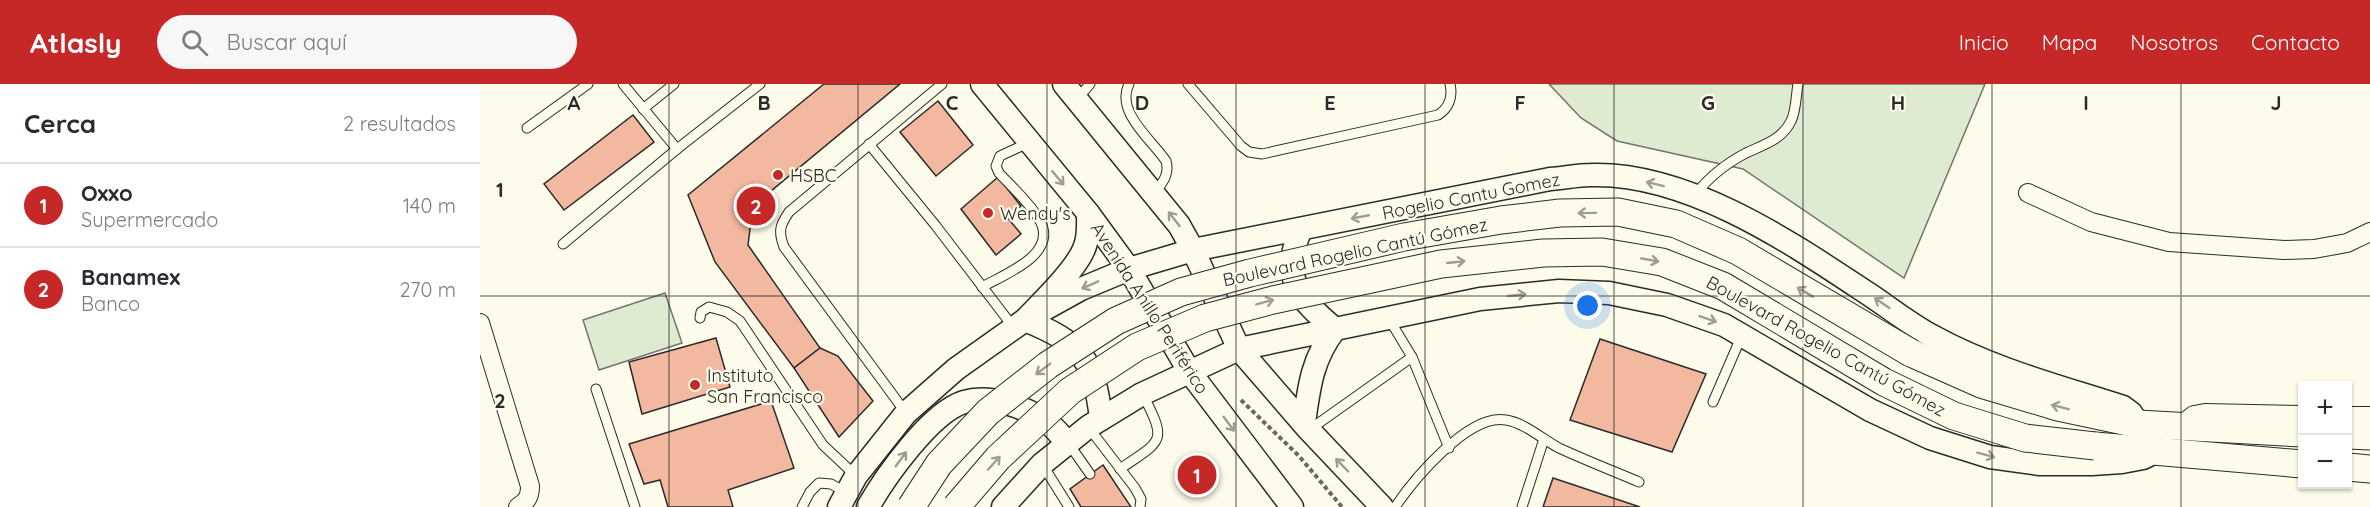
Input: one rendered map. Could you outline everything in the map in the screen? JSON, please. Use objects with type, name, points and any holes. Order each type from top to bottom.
[{"type":"main road","name":"Boulevard Rogelio Cantú Gómez","points":[[911,507],[939,464],[988,412],[1048,365],[1116,321],[1181,292],[1251,273],[1404,237],[1501,220],[1560,213],[1618,212],[1676,224],[1738,251],[1911,353],[1981,384],[2058,407],[2138,424],[2298,433]]},
{"type":"main road","name":"Boulevard Rogelio Cantú Gómez","points":[[956,507],[998,458],[1070,391],[1137,347],[1205,318],[1272,300],[1441,264],[1543,253],[1602,252],[1662,262],[1723,286],[1884,382],[1954,416],[2025,438],[2298,464]]},
{"type":"main road","points":[[2352,435],[2370,436]]},
{"type":"main road","points":[[2352,467],[2370,469]]},
{"type":"street","name":"Avenida Anillo Periférico","points":[[982,84],[1028,143],[1088,213],[1129,269],[1189,371],[1292,507]]},
{"type":"street","points":[[1077,89],[1179,225],[1239,349],[1306,426],[1382,507]]},
{"type":"street","name":"Rogelio Cantu Gomez","points":[[847,492],[906,413],[956,369],[1020,324],[1081,290],[1129,269],[1193,250],[1550,179],[1592,174],[1637,179],[1695,195],[1721,206],[1819,261],[1931,335],[1993,366],[2123,407],[2131,413],[2138,424]]},
{"type":"street","points":[[2028,193],[2091,222],[2169,242],[2284,250],[2314,249],[2347,243],[2370,232]]},
{"type":"street","points":[[1088,213],[1085,248],[1064,277],[1020,324],[1067,340],[1081,352],[1090,367],[1098,391],[1095,423]]},
{"type":"street","points":[[1301,229],[1292,248],[1291,271],[1298,293],[1311,309],[1335,329]]},
{"type":"street","points":[[1012,500],[1042,464],[1067,442],[1095,423],[1142,394],[1239,349],[1480,299],[1559,291],[1609,293],[1667,305],[1724,325],[1870,410],[1930,438],[1990,457],[2040,464],[2092,464],[2143,458],[2156,450]]},
{"type":"street","points":[[480,323],[530,486],[530,495],[522,505]]},
{"type":"street","points":[[1306,426],[1314,366],[1335,329]]},
{"type":"street","points":[[868,507],[908,450],[938,418],[964,402],[979,399],[993,400],[1020,409],[1048,423],[1067,442]]},
{"type":"street","points":[[2179,427],[2185,420],[2205,413],[2298,415]]},
{"type":"street","points":[[2352,416],[2370,416]]},
{"type":"lane","points":[[527,128],[588,84]]},
{"type":"lane","points":[[623,84],[677,149]]},
{"type":"lane","points":[[643,109],[674,84]]},
{"type":"lane","points":[[563,244],[677,149],[760,84]]},
{"type":"lane","points":[[906,413],[784,247],[779,234],[781,224],[789,212],[942,84]]},
{"type":"lane","points":[[1129,84],[1125,94],[1126,105],[1133,119],[1166,161],[1169,169],[1167,176],[1154,194]]},
{"type":"lane","points":[[1188,84],[1242,146],[1249,152],[1262,154],[1438,115],[1446,109],[1450,101],[1450,84]]},
{"type":"lane","points":[[1695,195],[1704,183],[1722,169],[1745,154],[1771,143],[1791,121],[1798,84]]},
{"type":"lane","points":[[982,287],[1027,261],[1041,248],[1045,238],[1039,219],[999,173],[996,166],[1000,156],[1028,143]]},
{"type":"lane","points":[[869,144],[982,287],[1020,324]]},
{"type":"lane","points":[[700,318],[701,312],[709,307],[727,312],[740,321],[823,445],[847,492]]},
{"type":"lane","points":[[1389,319],[1412,357],[1449,448]]},
{"type":"lane","points":[[1713,402],[1742,335]]},
{"type":"lane","points":[[1306,426],[1412,357]]},
{"type":"lane","points":[[596,389],[635,507]]},
{"type":"lane","points":[[1120,469],[1150,448],[1157,440],[1159,430],[1156,420],[1142,394]]},
{"type":"lane","points":[[1395,507],[1406,490],[1449,448],[1475,426],[1489,420],[1506,420],[1640,482]]},
{"type":"lane","points":[[1095,423],[1120,469],[1141,499],[1140,507]]},
{"type":"lane","points":[[1522,507],[1544,439]]},
{"type":"lane","points":[[1067,442],[1090,474]]},
{"type":"lane","points":[[1042,464],[1069,507]]},
{"type":"lane","points":[[802,507],[810,492],[819,483],[831,484],[847,492]]},
{"type":"path","points":[[1240,400],[1299,456],[1342,507]]},
{"type":"green space","points":[[1549,84],[1985,84],[1904,278],[1743,169],[1617,141],[1581,118]]},
{"type":"green space","points":[[665,293],[682,343],[599,370],[583,320]]},
{"type":"building","points":[[824,84],[900,84],[753,206],[748,245],[820,348],[794,368],[715,262],[688,195]]},
{"type":"building","points":[[938,101],[973,145],[936,176],[900,132]]},
{"type":"building","points":[[633,115],[654,142],[564,210],[544,184]]},
{"type":"building","name":"Wendy's","points":[[998,177],[1021,206],[1007,217],[1021,234],[996,255],[961,209]]},
{"type":"building","points":[[716,338],[730,387],[642,414],[629,362]]},
{"type":"building","points":[[1600,339],[1706,374],[1672,452],[1570,420]]},
{"type":"building","points":[[820,348],[838,356],[873,401],[839,437],[794,368]]},
{"type":"building","points":[[771,401],[794,468],[728,490],[733,507],[668,507],[660,480],[644,484],[629,444]]},
{"type":"building","points":[[1103,465],[1131,507],[1081,507],[1070,489]]},
{"type":"building","points":[[1553,478],[1640,507],[1543,507]]},
{"type":"place","name":"HSBC","points":[[778,175]]},
{"type":"place","name":"Banamex","points":[[756,206]]},
{"type":"place","name":"Wendy's","points":[[988,213]]},
{"type":"place","name":"Instituto San Francisco","points":[[695,385]]},
{"type":"place","name":"Oxxo","points":[[1197,475]]}]
